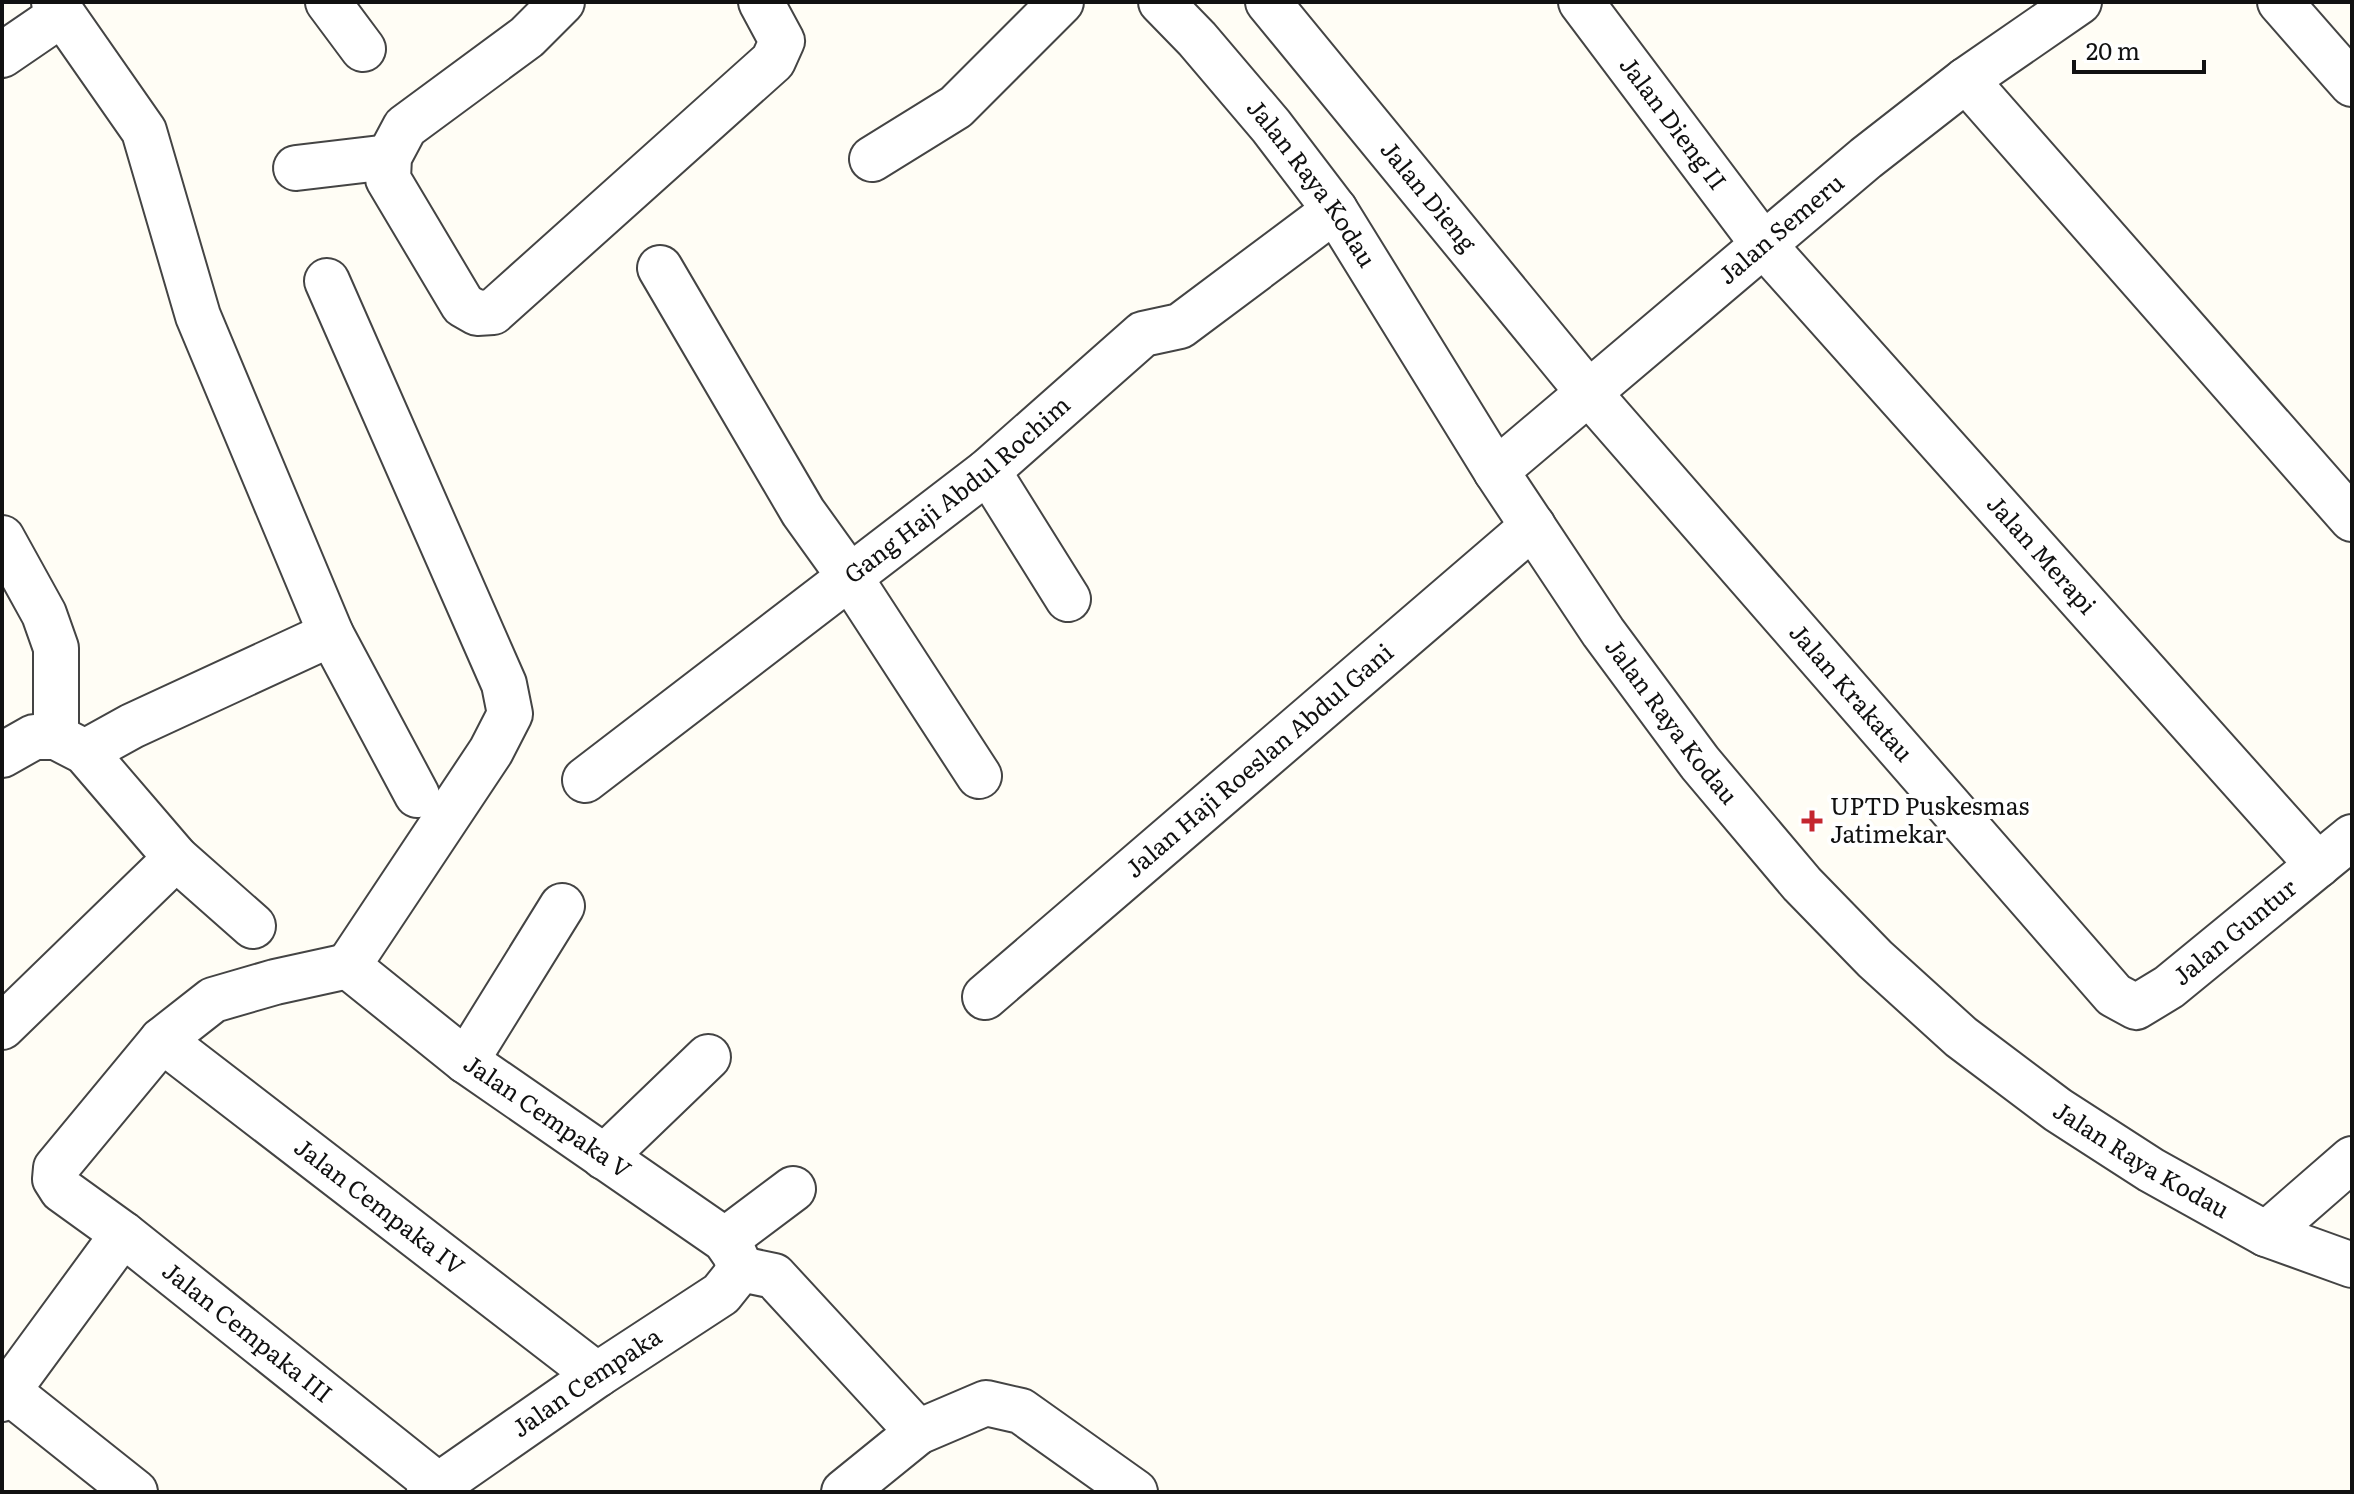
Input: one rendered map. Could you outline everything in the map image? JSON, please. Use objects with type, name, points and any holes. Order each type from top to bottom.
[{"type":"street","points":[[328,2],[363,49]]},
{"type":"street","points":[[562,2],[527,37],[405,127],[389,157],[388,179],[463,305],[477,313],[493,312],[773,61],[782,41],[761,2]]},
{"type":"street","points":[[872,159],[956,107],[1061,2]]},
{"type":"street","name":"Jalan Raya Kodau","points":[[1161,2],[1271,126],[1335,210],[1496,471],[1603,632],[1700,763],[1802,884],[1875,959],[1961,1037],[2058,1110],[2151,1170],[2266,1234],[2352,1265]]},
{"type":"street","name":"Jalan Dieng","points":[[1268,2],[1588,392]]},
{"type":"street","name":"Jalan Semeru","points":[[1496,471],[1866,158],[1966,80],[2079,2]]},
{"type":"street","points":[[2280,2],[2352,84]]},
{"type":"street","points":[[2,55],[58,8],[144,131],[198,316],[331,634],[417,795]]},
{"type":"street","name":"Jalan Dieng II","points":[[1596,8],[1763,244]]},
{"type":"street","points":[[1966,80],[2352,519]]},
{"type":"street","points":[[296,168],[389,157]]},
{"type":"street","name":"Gang Haji Abdul Rochim","points":[[585,780],[988,471],[1143,334],[1180,326],[1335,210]]},
{"type":"street","name":"Jalan Merapi","points":[[1763,244],[2318,865]]},
{"type":"street","points":[[660,268],[803,512],[849,576],[979,776]]},
{"type":"street","points":[[162,1040],[213,1000],[348,966],[491,751],[510,714],[504,684],[327,281]]},
{"type":"street","name":"Jalan Krakatau","points":[[1588,392],[2114,995]]},
{"type":"street","points":[[988,471],[1068,599]]},
{"type":"street","name":"Jalan Haji Roeslan Abdul Gani","points":[[985,997],[1533,526]]},
{"type":"street","points":[[2,538],[44,614],[56,648],[70,744],[176,858],[253,926]]},
{"type":"street","points":[[2,755],[34,737],[70,744],[132,726],[331,634]]},
{"type":"street","name":"Jalan Guntur","points":[[2114,995],[2136,1007],[2169,987],[2352,837]]},
{"type":"street","points":[[2,1027],[176,858]]},
{"type":"street","points":[[466,1061],[562,906]]},
{"type":"street","name":"Jalan Cempaka V","points":[[348,966],[466,1061],[604,1157],[733,1254],[774,1276],[918,1432]]},
{"type":"street","name":"Jalan Cempaka III","points":[[162,1040],[56,1168],[55,1179],[62,1190],[123,1234],[434,1489]]},
{"type":"street","name":"Jalan Cempaka IV","points":[[162,1040],[597,1375]]},
{"type":"street","points":[[604,1157],[708,1057]]},
{"type":"street","points":[[2266,1234],[2352,1159]]},
{"type":"street","name":"Jalan Cempaka","points":[[434,1489],[597,1375],[721,1294],[733,1254],[793,1189]]},
{"type":"street","points":[[123,1234],[5,1395],[135,1492]]},
{"type":"street","points":[[844,1492],[918,1432],[986,1403],[1021,1411],[1135,1492]]},
{"type":"place","name":"UPTD Puskesmas Jatimekar","points":[[1812,821]]}]
